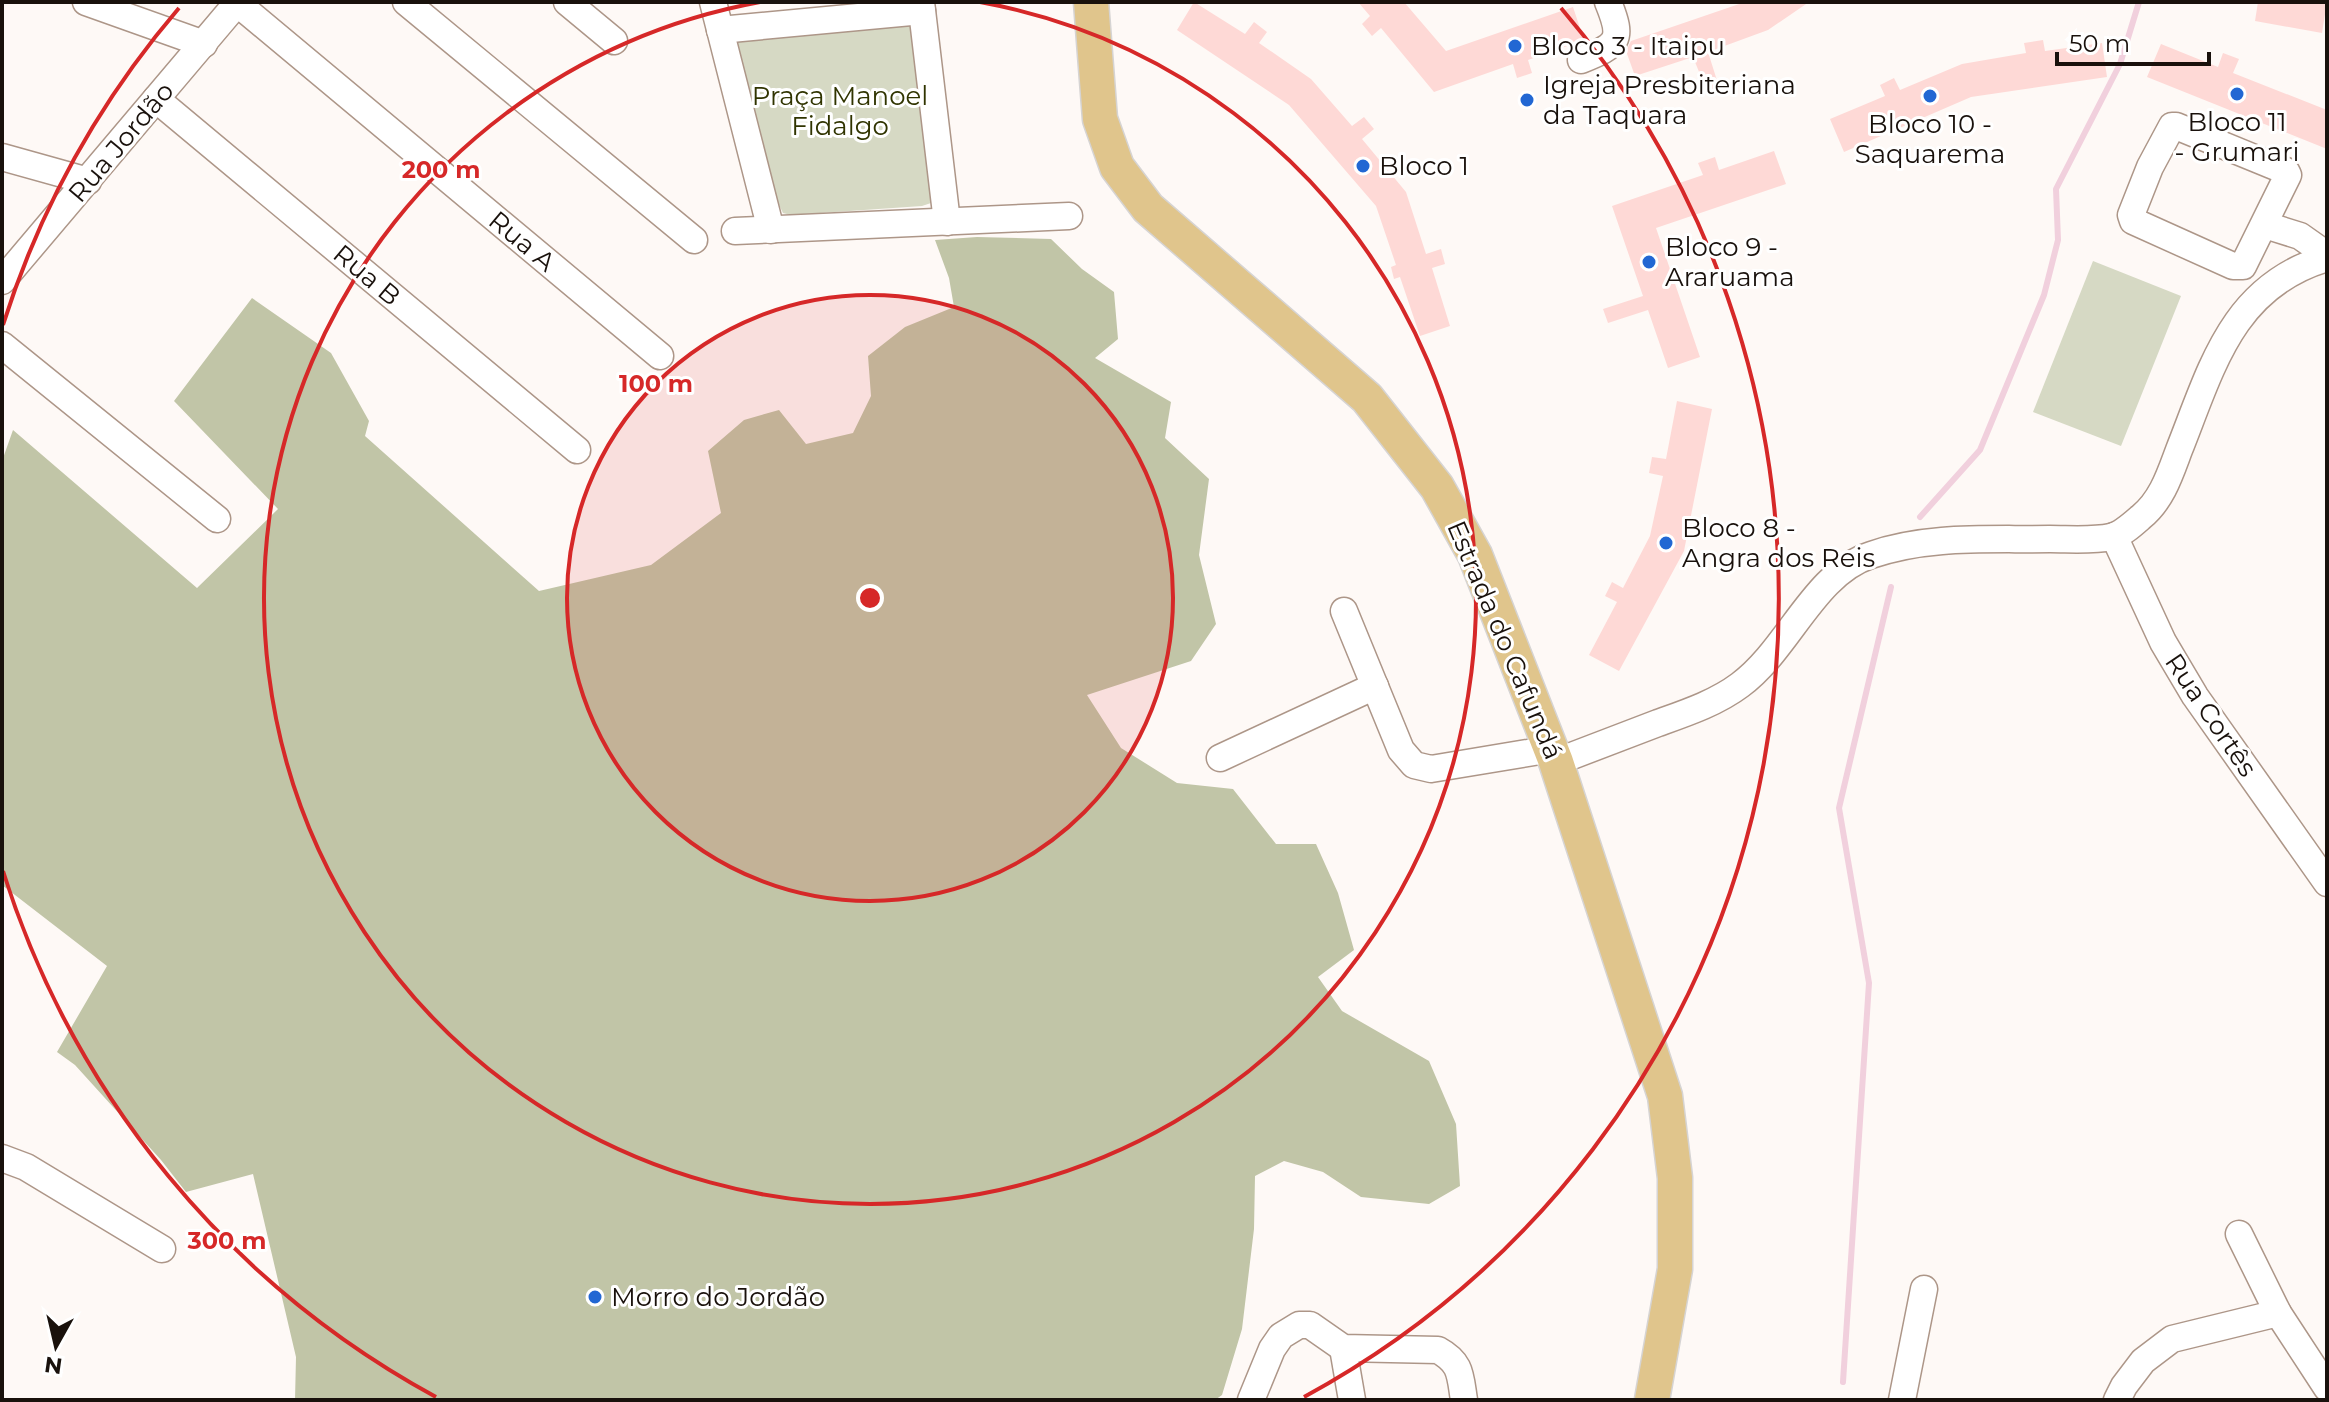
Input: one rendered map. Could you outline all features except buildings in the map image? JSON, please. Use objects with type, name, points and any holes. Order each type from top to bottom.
[{"type":"main road","name":"Estrada do Cafundá","points":[[1091,2],[1100,119],[1117,167],[1148,208],[1367,398],[1437,487],[1475,555],[1554,755],[1665,1096],[1675,1178],[1675,1269],[1652,1400]]},
{"type":"street","points":[[86,2],[204,44]]},
{"type":"street","points":[[406,2],[694,240]]},
{"type":"street","points":[[567,2],[614,41]]},
{"type":"street","points":[[713,2],[771,230]]},
{"type":"street","points":[[1581,60],[1606,50],[1615,40],[1616,31],[1608,2]]},
{"type":"street","name":"Rua Jordão","points":[[7,267],[88,181],[238,3]]},
{"type":"street","name":"Rua A","points":[[238,3],[660,356]]},
{"type":"street","points":[[720,30],[921,6],[947,222]]},
{"type":"street","name":"Rua B","points":[[156,99],[577,450]]},
{"type":"street","points":[[2176,126],[2286,171],[2288,175],[2265,225],[2243,266],[2239,267],[2133,221],[2131,215],[2168,129],[2176,126]]},
{"type":"street","points":[[2,157],[88,181]]},
{"type":"street","points":[[735,231],[1069,216]]},
{"type":"street","points":[[2265,225],[2300,236],[2327,257]]},
{"type":"street","points":[[1344,611],[1401,750],[1414,765],[1431,769],[1554,755],[1702,707],[1739,687],[1769,661],[1835,574],[1866,556],[1895,547],[1940,540],[2114,536],[2143,516],[2163,492],[2216,358],[2238,317],[2271,284],[2327,257]]},
{"type":"street","points":[[2,345],[217,519]]},
{"type":"street","name":"Rua Cortês","points":[[2114,536],[2163,642],[2195,696],[2327,883]]},
{"type":"street","points":[[1220,758],[1375,686]]},
{"type":"street","points":[[2,1158],[26,1167],[162,1249]]},
{"type":"street","points":[[2239,1234],[2278,1313],[2327,1388]]},
{"type":"street","points":[[1902,1400],[1924,1289]]},
{"type":"street","points":[[2117,1400],[2143,1361],[2172,1339],[2278,1313]]},
{"type":"street","points":[[1251,1400],[1272,1349],[1281,1336],[1299,1325],[1310,1325],[1343,1348],[1438,1350],[1450,1356],[1458,1366],[1464,1400]]},
{"type":"street","points":[[1343,1348],[1352,1400]]},
{"type":"green space","name":"Praça Manoel Fidalgo","points":[[912,21],[933,195],[931,203],[791,215],[783,213],[737,52],[738,41]]},
{"type":"green space","points":[[977,237],[1051,239],[1082,269],[1114,292],[1118,339],[1095,358],[1171,402],[1165,438],[1209,479],[1199,555],[1216,624],[1191,661],[1087,695],[1121,748],[1177,783],[1233,789],[1276,844],[1316,844],[1338,893],[1354,950],[1318,977],[1342,1011],[1429,1061],[1456,1124],[1460,1186],[1429,1204],[1361,1197],[1323,1172],[1284,1161],[1255,1176],[1254,1229],[1242,1329],[1222,1395],[1215,1400],[295,1400],[296,1357],[253,1174],[186,1192],[75,1065],[57,1052],[107,966],[2,885],[2,461],[13,430],[197,588],[278,509],[174,401],[252,298],[331,353],[369,421],[365,436],[539,591],[651,565],[721,513],[708,451],[744,420],[779,410],[806,444],[853,433],[871,396],[868,356],[905,327],[954,307],[949,278],[935,240]]},
{"type":"green space","points":[[2093,261],[2181,296],[2121,446],[2033,412]]},
{"type":"waterway","points":[[1920,517],[1980,450],[2044,295],[2058,240],[2056,189],[2120,64],[2139,2]]},
{"type":"waterway","points":[[1843,1382],[1869,983],[1839,808],[1891,587]]},
{"type":"place","name":"Bloco 3 - Itaipu","points":[[1515,46]]},
{"type":"place","name":"Bloco 11 - Grumari","points":[[2237,94]]},
{"type":"place","name":"Bloco 10 - Saquarema","points":[[1930,96]]},
{"type":"place","name":"Igreja Presbiteriana da Taquara","points":[[1527,100]]},
{"type":"place","name":"Bloco 1","points":[[1363,166]]},
{"type":"place","name":"Bloco 9 - Araruama","points":[[1649,262]]},
{"type":"place","name":"Bloco 8 - Angra dos Reis","points":[[1666,543]]},
{"type":"place","name":"Morro do Jordão","points":[[595,1297]]}]
